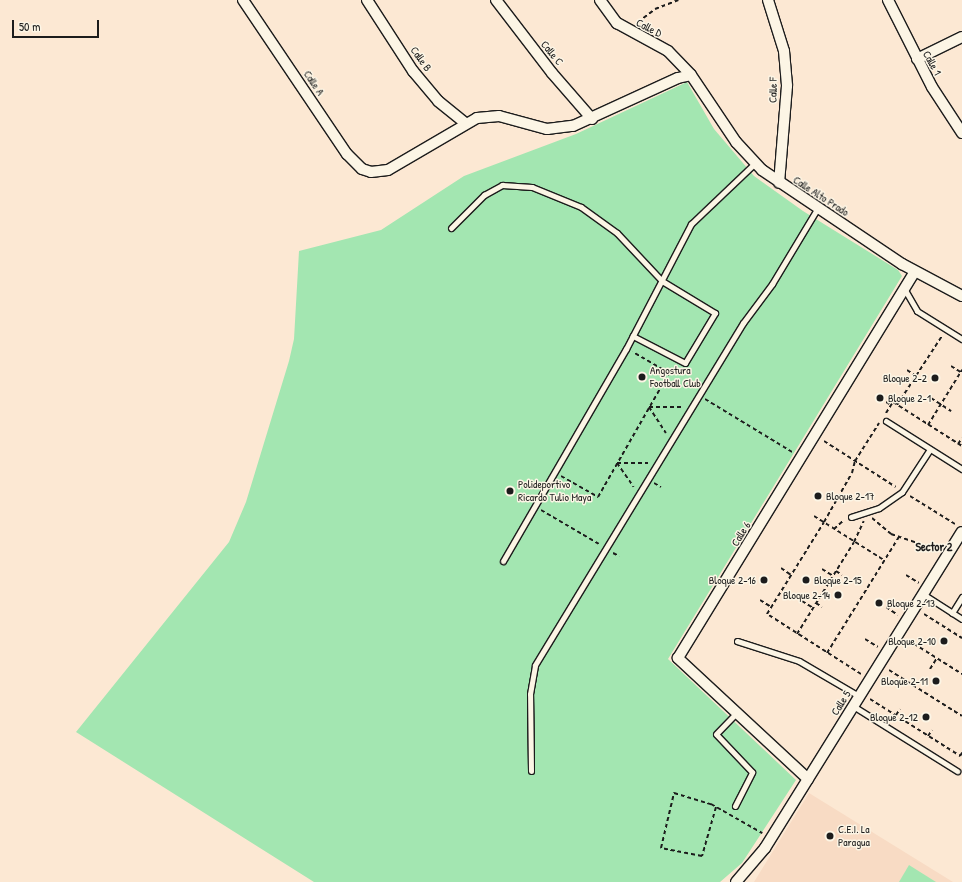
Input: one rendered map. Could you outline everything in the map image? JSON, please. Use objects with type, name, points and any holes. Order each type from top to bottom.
[{"type":"street","name":"Calle A","points":[[243,0],[347,154],[354,162],[370,172],[388,170],[466,124]]},
{"type":"street","name":"Calle B","points":[[367,0],[413,71],[438,101],[466,124]]},
{"type":"street","name":"Calle C","points":[[496,0],[552,73],[592,119]]},
{"type":"street","name":"Calle D","points":[[600,0],[617,23],[629,32],[668,51],[694,79]]},
{"type":"street","name":"Calle F","points":[[768,0],[784,51],[787,86],[779,183]]},
{"type":"street","name":"Calle 1","points":[[888,0],[917,60],[962,134]]},
{"type":"street","points":[[917,60],[962,37]]},
{"type":"street","points":[[466,124],[477,118],[499,116],[547,129],[559,129],[592,119],[678,78],[694,79]]},
{"type":"street","name":"Calle Alto Prado","points":[[694,79],[736,142],[755,163],[779,183],[915,272],[962,296]]},
{"type":"street","name":"Calle 6","points":[[808,779],[678,658],[802,459],[915,272]]},
{"type":"street","name":"Calle 5","points":[[736,882],[755,863],[771,838],[948,555],[959,528]]},
{"type":"lane","points":[[503,561],[633,336],[691,224],[755,163]]},
{"type":"lane","points":[[451,228],[484,195],[496,187],[509,184],[532,187],[581,207],[599,218],[617,233],[662,281],[714,313],[685,363],[633,336]]},
{"type":"lane","points":[[531,771],[530,694],[535,664],[743,323],[772,284],[817,209]]},
{"type":"lane","points":[[905,290],[917,311],[962,339]]},
{"type":"lane","points":[[886,421],[962,469]]},
{"type":"lane","points":[[851,517],[886,505],[903,491],[930,449]]},
{"type":"lane","points":[[925,591],[952,613],[962,619]]},
{"type":"lane","points":[[952,613],[962,597]]},
{"type":"lane","points":[[737,641],[799,661],[860,695]]},
{"type":"lane","points":[[853,706],[957,771]]},
{"type":"lane","points":[[735,806],[752,772],[716,734],[737,712]]},
{"type":"path","points":[[629,32],[647,13],[678,0]]},
{"type":"path","points":[[897,405],[946,330]]},
{"type":"path","points":[[555,472],[598,497],[669,373],[626,348]]},
{"type":"path","points":[[928,425],[940,404],[962,372],[951,366]]},
{"type":"path","points":[[907,370],[916,376]]},
{"type":"path","points":[[699,395],[802,459]]},
{"type":"path","points":[[931,398],[951,411]]},
{"type":"path","points":[[886,402],[891,405]]},
{"type":"path","points":[[870,680],[767,614],[824,522],[852,473],[855,461],[892,402],[962,446]]},
{"type":"path","points":[[649,407],[686,407]]},
{"type":"path","points":[[649,407],[668,435]]},
{"type":"path","points":[[816,436],[959,528]]},
{"type":"path","points":[[958,444],[962,438]]},
{"type":"path","points":[[617,463],[651,463]]},
{"type":"path","points":[[617,463],[634,488]]},
{"type":"path","points":[[535,506],[619,556]]},
{"type":"path","points":[[797,634],[854,542],[867,512],[885,530],[899,537],[925,544],[948,555]]},
{"type":"path","points":[[814,516],[884,560]]},
{"type":"path","points":[[834,529],[851,517]]},
{"type":"path","points":[[827,653],[899,537]]},
{"type":"path","points":[[781,568],[791,575]]},
{"type":"path","points":[[822,568],[834,576]]},
{"type":"path","points":[[836,571],[842,575]]},
{"type":"path","points":[[906,575],[925,591]]},
{"type":"path","points":[[760,600],[771,607]]},
{"type":"path","points":[[802,600],[813,608]]},
{"type":"path","points":[[816,603],[822,607]]},
{"type":"path","points":[[886,607],[907,620]]},
{"type":"path","points":[[915,608],[962,638]]},
{"type":"path","points":[[951,636],[953,632]]},
{"type":"path","points":[[898,634],[962,674]]},
{"type":"path","points":[[865,639],[887,653]]},
{"type":"path","points":[[930,669],[937,658]]},
{"type":"path","points":[[880,664],[962,716]]},
{"type":"path","points":[[860,695],[896,715],[960,756],[962,753]]},
{"type":"path","points":[[896,715],[900,709]]},
{"type":"path","points":[[928,736],[932,730]]},
{"type":"path","points":[[716,807],[702,856],[661,848],[674,793],[716,807],[771,838]]},
{"type":"shaded area","name":"C.E.I. La Paragua","points":[[809,793],[953,882],[754,882]]},
{"type":"green space","name":"Polideportivo Ricardo Tulio Maya","points":[[687,82],[714,129],[754,176],[803,211],[898,270],[902,276],[668,659],[796,780],[742,863],[720,882],[314,882],[76,732],[229,542],[246,502],[289,361],[294,339],[299,251],[381,230],[464,176],[576,134]]},
{"type":"green space","points":[[909,865],[936,882],[899,882]]},
{"type":"place","name":"Angostura Football Club","points":[[642,377]]},
{"type":"place","name":"Bloque 2-2","points":[[935,378]]},
{"type":"place","name":"Bloque 2-1","points":[[880,398]]},
{"type":"place","name":"Polideportivo Ricardo Tulio Maya","points":[[510,491]]},
{"type":"place","name":"Bloque 2-17","points":[[818,496]]},
{"type":"place","name":"Bloque 2-16","points":[[764,580]]},
{"type":"place","name":"Bloque 2-15","points":[[806,580]]},
{"type":"place","name":"Bloque 2-14","points":[[838,595]]},
{"type":"place","name":"Bloque 2-13","points":[[879,603]]},
{"type":"place","name":"Bloque 2-10","points":[[944,641]]},
{"type":"place","name":"Bloque 2-11","points":[[936,681]]},
{"type":"place","name":"Bloque 2-12","points":[[926,717]]},
{"type":"place","name":"C.E.I. La Paragua","points":[[830,836]]},
{"type":"district","name":"Sector 2","points":[[934,547]]}]
